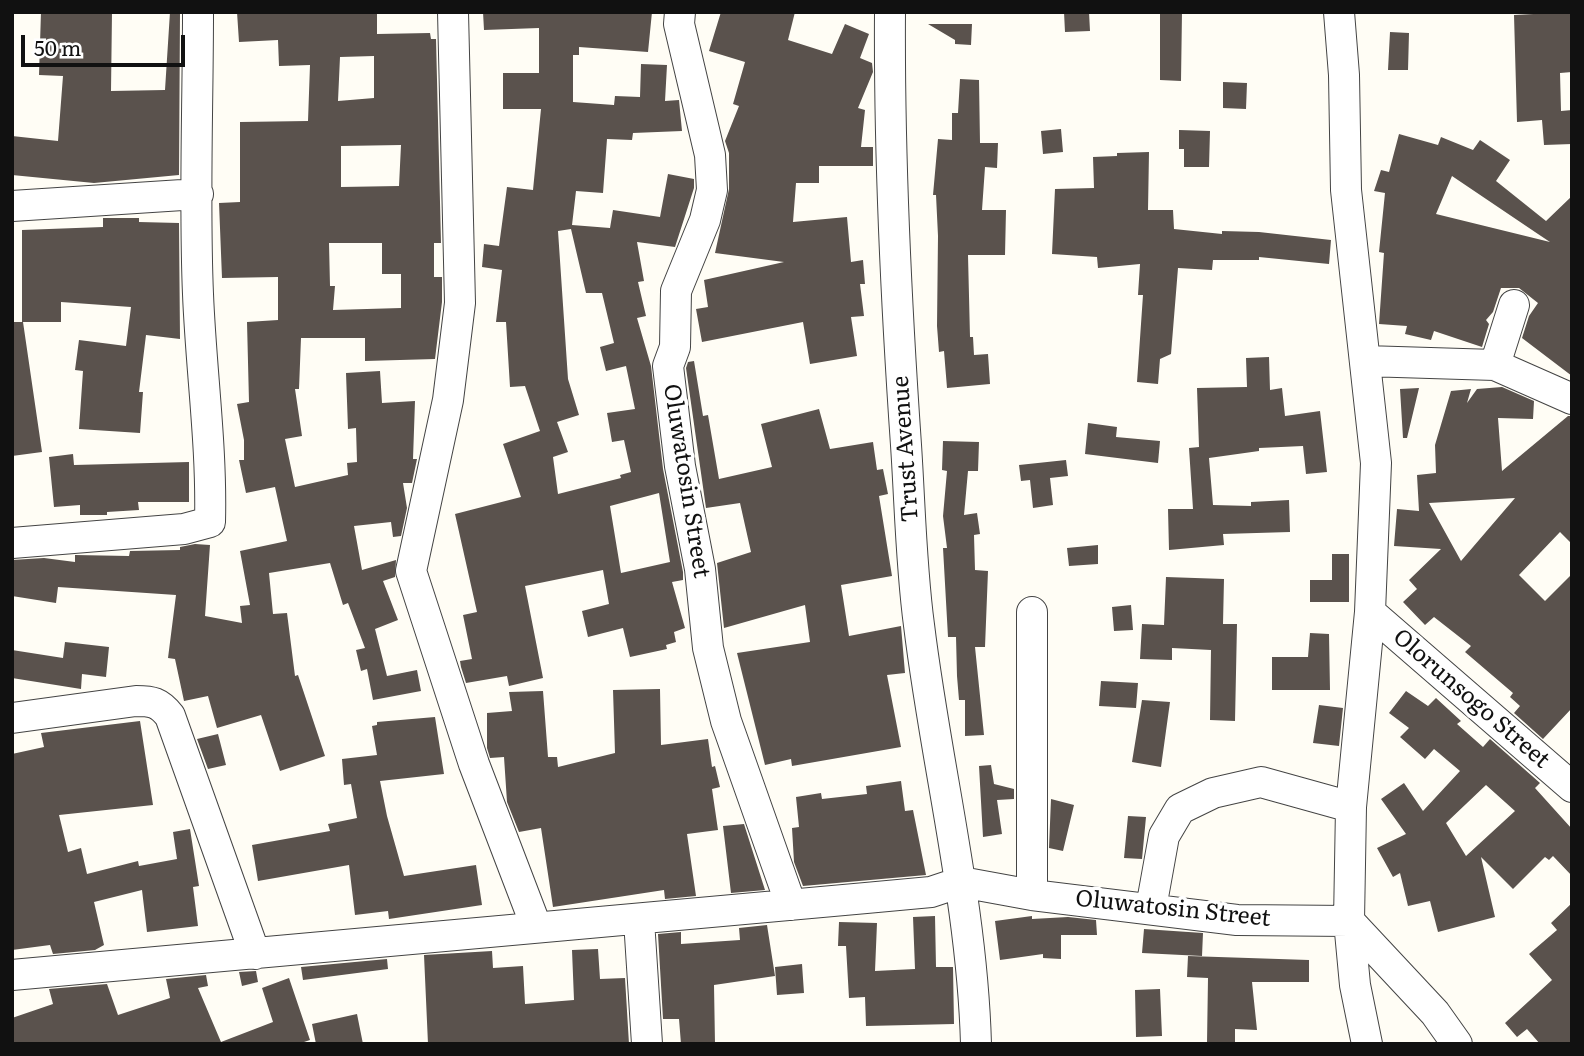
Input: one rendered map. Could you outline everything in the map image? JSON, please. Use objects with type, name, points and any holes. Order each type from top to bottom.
[{"type":"street","points":[[12,543],[184,529],[211,522],[212,472],[206,446],[198,291],[198,12]]},
{"type":"street","points":[[453,12],[460,303],[448,400],[411,571],[474,764],[536,926]]},
{"type":"street","name":"Oluwatosin Street","points":[[680,12],[680,24],[710,155],[712,190],[705,220],[676,291],[675,347],[668,366],[680,466],[700,569],[708,648],[726,721],[791,905]]},
{"type":"street","name":"Trust Avenue","points":[[890,12],[889,127],[895,281],[919,624],[961,882],[974,995],[976,1044]]},
{"type":"street","points":[[1339,12],[1344,75],[1346,190],[1376,463],[1370,612],[1351,807],[1349,921],[1355,985],[1367,1044]]},
{"type":"street","points":[[12,206],[198,194]]},
{"type":"street","points":[[1495,365],[1514,305]]},
{"type":"street","points":[[1364,361],[1495,365],[1572,399]]},
{"type":"street","points":[[1031,895],[1032,612]]},
{"type":"street","name":"Olorunsogo Street","points":[[1370,612],[1476,701],[1572,788]]},
{"type":"street","points":[[12,718],[135,701],[155,701],[163,708],[170,716],[255,954]]},
{"type":"street","points":[[1151,908],[1164,836],[1181,810],[1213,793],[1261,782],[1351,807]]},
{"type":"street","points":[[12,975],[931,892],[961,882]]},
{"type":"street","name":"Oluwatosin Street","points":[[961,882],[1031,895],[1237,920],[1349,921]]},
{"type":"street","points":[[639,920],[647,1044]]},
{"type":"street","points":[[1349,921],[1435,1013],[1457,1044]]},
{"type":"building","points":[[41,12],[112,12],[111,91],[165,90],[170,12],[180,12],[179,175],[94,183],[12,175],[12,136],[58,141],[63,76],[39,75]]},
{"type":"building","points":[[237,12],[377,12],[377,34],[430,33],[431,39],[436,39],[441,243],[434,243],[434,277],[442,277],[442,302],[435,359],[365,361],[365,338],[301,338],[299,389],[295,389],[302,436],[285,439],[295,487],[348,475],[347,463],[357,462],[356,428],[348,429],[346,373],[380,371],[382,403],[415,401],[413,459],[417,459],[412,483],[403,483],[407,508],[401,536],[393,537],[391,522],[354,526],[362,570],[396,560],[395,577],[383,581],[398,620],[375,629],[387,676],[417,670],[421,691],[373,700],[367,669],[361,671],[356,650],[365,648],[348,603],[343,605],[330,563],[269,573],[273,614],[287,613],[295,676],[298,675],[325,756],[280,771],[261,715],[217,728],[208,696],[184,701],[175,659],[168,658],[176,595],[58,587],[56,603],[12,596],[12,560],[44,558],[75,562],[75,555],[129,556],[130,551],[180,550],[180,547],[195,544],[210,545],[205,616],[242,623],[240,606],[250,605],[240,551],[287,541],[275,487],[246,493],[239,460],[244,460],[244,440],[237,404],[249,402],[247,322],[278,320],[278,277],[222,278],[219,203],[240,202],[240,122],[308,121],[310,65],[279,66],[278,40],[239,42]],"holes":[[[374,56],[374,98],[338,101],[340,57]],[[401,145],[399,186],[341,187],[341,146]],[[329,243],[382,243],[382,274],[401,274],[401,308],[333,310],[335,286],[330,286]]]},
{"type":"building","points":[[483,12],[652,12],[648,52],[579,47],[579,55],[573,55],[573,102],[614,105],[615,96],[640,97],[641,64],[667,65],[665,101],[679,100],[682,131],[633,133],[632,140],[607,139],[603,193],[576,191],[572,225],[610,228],[613,210],[660,217],[668,174],[694,179],[694,188],[675,247],[637,242],[644,281],[638,282],[646,316],[637,318],[651,366],[663,469],[683,572],[683,580],[672,582],[685,628],[674,632],[676,642],[666,645],[667,649],[630,657],[623,628],[588,637],[582,611],[609,604],[603,570],[525,586],[543,678],[509,686],[507,676],[466,683],[460,661],[472,659],[463,615],[477,612],[455,514],[521,497],[503,444],[540,431],[525,386],[510,387],[506,322],[496,322],[502,270],[482,267],[484,244],[499,246],[507,187],[533,190],[541,109],[503,109],[503,73],[539,73],[539,28],[484,30]],"holes":[[[571,229],[586,293],[602,293],[614,343],[600,347],[606,371],[626,366],[635,409],[607,413],[612,442],[624,440],[631,472],[620,475],[621,478],[558,494],[553,457],[568,452],[557,422],[579,415],[568,379],[558,231]],[[659,493],[670,562],[621,573],[610,506]]]},
{"type":"building","points":[[721,12],[795,12],[788,40],[832,54],[845,24],[869,34],[860,58],[872,63],[873,72],[858,108],[865,110],[861,147],[873,147],[873,166],[819,166],[819,183],[796,183],[793,222],[847,217],[851,262],[863,260],[865,284],[860,284],[864,316],[851,317],[857,356],[810,364],[803,322],[702,342],[696,309],[708,307],[704,280],[784,262],[715,253],[729,189],[729,153],[725,141],[739,106],[733,104],[745,62],[709,51]]},
{"type":"building","points":[[1064,12],[1089,12],[1090,31],[1065,32]]},
{"type":"building","points":[[1160,12],[1182,12],[1181,81],[1160,80]]},
{"type":"building","points":[[1572,12],[1572,72],[1560,73],[1561,111],[1572,110],[1572,144],[1544,145],[1542,120],[1517,122],[1514,15]]},
{"type":"building","points":[[928,24],[972,24],[971,45],[955,44],[955,40]]},
{"type":"building","points":[[1390,32],[1409,33],[1408,70],[1388,70]]},
{"type":"building","points":[[960,79],[979,80],[980,143],[998,143],[997,168],[985,167],[982,210],[1006,210],[1005,255],[968,255],[970,337],[973,337],[974,355],[988,354],[990,384],[947,388],[944,351],[939,352],[937,326],[938,236],[936,195],[933,195],[938,139],[952,140],[952,113],[958,113]]},
{"type":"building","points":[[1223,82],[1247,83],[1246,109],[1223,108]]},
{"type":"building","points":[[1061,129],[1063,152],[1043,154],[1041,131]]},
{"type":"building","points":[[1179,130],[1210,131],[1209,167],[1184,167],[1184,149],[1179,149]]},
{"type":"building","points":[[1399,134],[1438,145],[1441,137],[1473,150],[1480,140],[1510,160],[1496,181],[1546,221],[1572,196],[1572,376],[1522,338],[1529,316],[1538,303],[1519,288],[1501,288],[1493,312],[1486,320],[1489,324],[1482,347],[1434,331],[1431,340],[1405,334],[1407,326],[1379,324],[1384,253],[1379,252],[1385,193],[1374,191],[1381,170],[1389,172]],"holes":[[[1452,176],[1550,242],[1436,214]]]},
{"type":"building","points":[[1149,152],[1148,210],[1173,210],[1174,229],[1222,234],[1222,231],[1259,232],[1331,240],[1329,264],[1259,257],[1259,260],[1213,260],[1212,270],[1178,268],[1171,354],[1160,359],[1158,384],[1137,382],[1143,295],[1138,295],[1140,264],[1098,268],[1097,257],[1052,254],[1055,189],[1094,188],[1093,157]]},
{"type":"building","points":[[103,218],[139,218],[139,222],[179,223],[180,339],[146,335],[139,392],[143,392],[140,433],[79,429],[83,371],[75,370],[79,340],[126,346],[131,307],[61,302],[61,322],[23,322],[42,452],[12,456],[12,322],[22,322],[22,230],[103,227]]},
{"type":"building","points":[[1269,357],[1270,390],[1282,388],[1285,416],[1320,411],[1327,472],[1306,474],[1303,446],[1259,448],[1259,451],[1209,458],[1213,505],[1251,506],[1251,502],[1289,500],[1290,532],[1223,534],[1224,545],[1169,550],[1168,509],[1193,509],[1189,448],[1199,447],[1197,388],[1247,387],[1246,358]]},
{"type":"building","points":[[694,361],[703,416],[708,415],[719,479],[772,467],[761,424],[819,409],[830,449],[873,442],[877,470],[883,469],[888,494],[879,496],[892,576],[841,585],[849,636],[901,626],[905,673],[887,675],[901,747],[792,766],[791,759],[765,765],[737,653],[810,642],[805,605],[724,628],[717,563],[751,552],[740,503],[706,508],[686,368],[688,362]]},
{"type":"building","points":[[1502,387],[1534,401],[1533,419],[1498,418],[1502,471],[1568,416],[1572,416],[1572,544],[1560,532],[1519,575],[1545,601],[1572,574],[1572,708],[1543,739],[1514,713],[1520,706],[1510,697],[1513,693],[1465,652],[1471,646],[1434,617],[1425,625],[1403,602],[1417,589],[1409,580],[1441,549],[1394,546],[1397,509],[1419,511],[1417,475],[1436,473],[1435,445],[1451,391],[1471,389],[1467,403],[1477,389]],"holes":[[[1515,498],[1461,561],[1429,503]]]},
{"type":"building","points":[[1419,388],[1407,438],[1403,438],[1400,389]]},
{"type":"building","points":[[1088,423],[1117,427],[1116,437],[1160,441],[1158,463],[1085,454]]},
{"type":"building","points":[[943,441],[979,442],[978,471],[968,471],[964,515],[977,513],[980,534],[974,535],[975,570],[988,571],[985,647],[975,647],[984,735],[965,736],[965,700],[959,700],[956,637],[948,637],[943,548],[947,548],[943,516],[947,471],[942,470]]},
{"type":"building","points":[[73,454],[74,465],[189,462],[189,502],[138,502],[139,510],[107,512],[107,515],[80,515],[80,505],[54,507],[49,457]]},
{"type":"building","points":[[1066,460],[1068,476],[1050,478],[1053,505],[1033,508],[1030,480],[1021,481],[1019,465]]},
{"type":"building","points":[[1098,545],[1098,564],[1069,566],[1067,548]]},
{"type":"building","points":[[1332,554],[1349,554],[1349,602],[1310,602],[1310,580],[1332,580]]},
{"type":"building","points":[[1166,577],[1224,579],[1223,624],[1237,624],[1235,721],[1210,720],[1211,650],[1172,648],[1172,660],[1140,659],[1142,624],[1164,625]]},
{"type":"building","points":[[1131,605],[1133,630],[1114,631],[1112,607]]},
{"type":"building","points":[[1310,633],[1329,634],[1330,690],[1272,690],[1272,657],[1308,657]]},
{"type":"building","points":[[65,642],[109,647],[106,677],[82,674],[81,689],[12,678],[12,650],[63,658]]},
{"type":"building","points":[[1101,681],[1138,683],[1136,708],[1099,706]]},
{"type":"building","points":[[660,689],[661,745],[708,739],[712,767],[715,766],[720,787],[712,789],[718,830],[687,834],[696,896],[665,899],[664,890],[553,907],[541,828],[519,832],[507,802],[504,757],[490,758],[487,748],[487,713],[512,711],[509,692],[543,691],[548,757],[557,757],[558,767],[615,753],[613,690]]},
{"type":"building","points":[[1406,691],[1428,706],[1436,698],[1461,721],[1457,724],[1483,747],[1490,739],[1540,783],[1535,788],[1572,829],[1572,876],[1553,856],[1549,860],[1545,857],[1513,889],[1481,857],[1495,917],[1438,932],[1430,901],[1408,906],[1400,873],[1393,877],[1377,848],[1406,834],[1381,799],[1404,783],[1423,811],[1460,771],[1434,749],[1425,759],[1400,737],[1409,728],[1389,713]],"holes":[[[1486,785],[1515,811],[1466,856],[1446,823]]]},
{"type":"building","points":[[1142,700],[1170,702],[1161,767],[1132,762]]},
{"type":"building","points":[[1319,705],[1343,708],[1339,746],[1313,743]]},
{"type":"building","points":[[435,717],[444,774],[380,781],[387,816],[404,876],[476,865],[482,905],[389,919],[388,911],[355,915],[349,865],[258,881],[252,845],[330,831],[328,824],[357,818],[351,784],[344,785],[342,759],[377,755],[372,726],[377,725],[377,722]]},
{"type":"building","points":[[140,721],[153,805],[59,815],[68,852],[81,848],[87,874],[138,861],[139,866],[177,859],[173,832],[190,829],[199,886],[193,887],[198,926],[147,932],[142,890],[94,902],[104,945],[95,950],[53,954],[50,945],[12,950],[12,754],[44,747],[41,733]]},
{"type":"building","points":[[218,734],[226,765],[208,769],[197,739]]},
{"type":"building","points":[[991,765],[994,784],[1014,789],[1014,799],[997,800],[1002,834],[983,837],[979,766]]},
{"type":"building","points":[[901,781],[905,811],[913,810],[926,875],[803,886],[794,862],[792,828],[799,827],[796,797],[821,793],[822,799],[867,794],[866,786]]},
{"type":"building","points":[[1051,799],[1074,805],[1063,851],[1049,848]]},
{"type":"building","points":[[1128,816],[1146,817],[1142,859],[1124,858]]},
{"type":"building","points":[[744,824],[765,890],[731,893],[723,826]]},
{"type":"building","points":[[1572,903],[1572,1044],[1540,1044],[1527,1029],[1517,1037],[1505,1023],[1552,980],[1529,954],[1557,930],[1551,923]]},
{"type":"building","points":[[935,916],[936,967],[953,967],[954,1024],[866,1026],[865,997],[849,998],[846,946],[838,946],[839,922],[877,923],[875,971],[915,969],[913,917]]},
{"type":"building","points":[[1032,916],[1032,919],[1068,917],[1096,920],[1097,935],[1061,935],[1061,959],[1043,958],[1043,954],[1000,960],[995,921]]},
{"type":"building","points":[[767,925],[775,976],[714,985],[715,1044],[681,1044],[679,1019],[663,1019],[658,934],[681,932],[681,944],[740,940],[739,928]]},
{"type":"building","points":[[1144,929],[1203,933],[1202,956],[1142,953]]},
{"type":"building","points":[[598,949],[600,979],[625,978],[629,1044],[428,1044],[424,955],[492,951],[493,968],[523,966],[525,1004],[574,1000],[572,950]]},
{"type":"building","points":[[1188,956],[1309,960],[1309,982],[1252,982],[1257,1030],[1235,1029],[1235,1042],[1207,1043],[1208,978],[1187,977]]},
{"type":"building","points":[[387,959],[388,969],[303,980],[301,967]]},
{"type":"building","points":[[802,964],[804,993],[777,995],[775,967]]},
{"type":"building","points":[[256,971],[258,982],[242,986],[239,972]]},
{"type":"building","points":[[206,975],[208,986],[198,988],[221,1042],[273,1022],[262,988],[289,978],[310,1040],[298,1044],[12,1044],[12,1018],[53,1004],[49,989],[107,984],[118,1015],[170,998],[166,979]]},
{"type":"building","points":[[1160,989],[1162,1036],[1136,1037],[1135,990]]},
{"type":"building","points":[[357,1014],[363,1044],[316,1044],[312,1024]]}]
